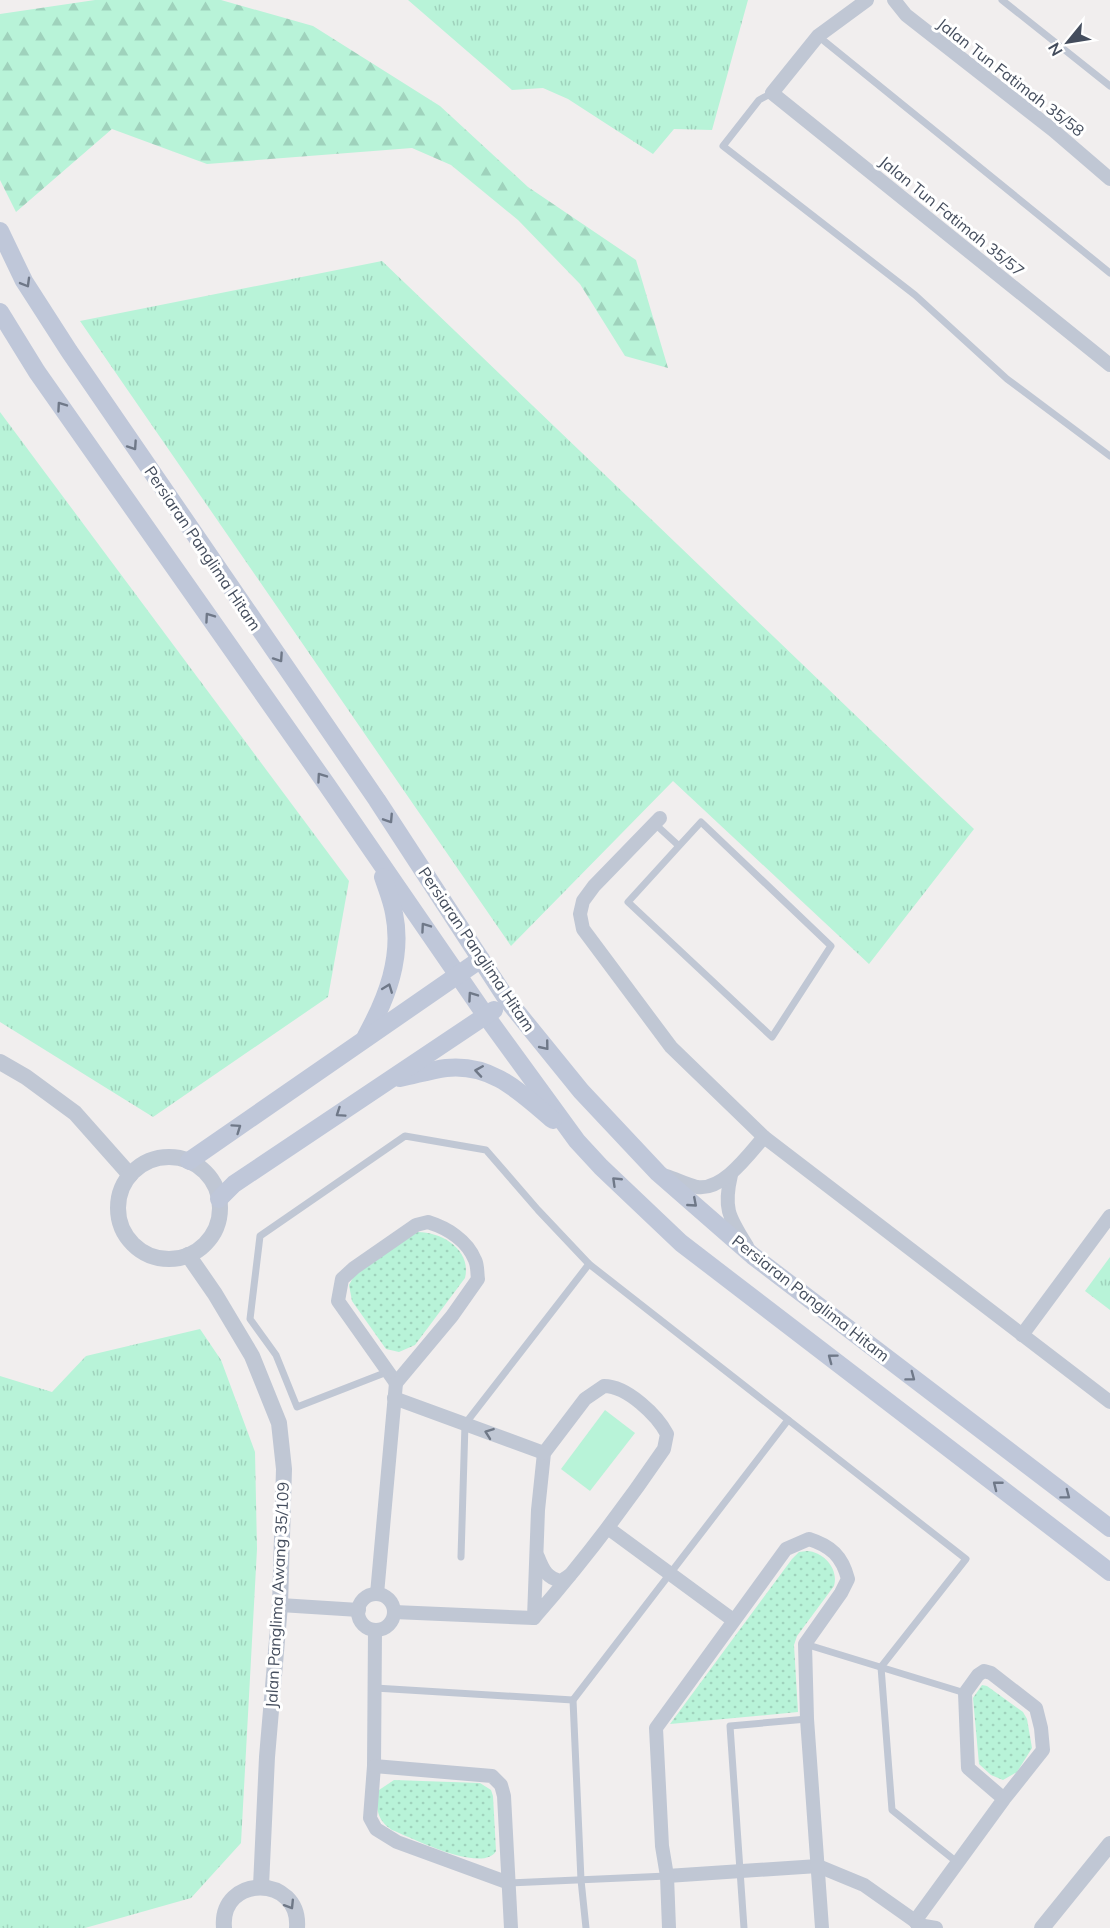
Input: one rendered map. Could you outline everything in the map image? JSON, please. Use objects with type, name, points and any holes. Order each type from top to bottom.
[{"type":"main road","name":"Persiaran Panglima Hitam","points":[[0,231],[24,281],[69,351],[377,800],[508,1001],[581,1091],[658,1173],[753,1256],[1110,1528]]},
{"type":"main road","name":"Persiaran Panglima Hitam","points":[[0,312],[37,372],[486,1016],[577,1141],[681,1243],[1110,1572]]},
{"type":"main road","points":[[363,1040],[379,1011],[389,986],[398,950],[394,913],[377,860]]},
{"type":"main road","points":[[189,1161],[481,959]]},
{"type":"main road","points":[[219,1199],[234,1184],[508,1001]]},
{"type":"main road","points":[[389,1081],[447,1068],[486,1071],[514,1086],[577,1141]]},
{"type":"street","points":[[772,93],[818,36],[867,0]]},
{"type":"street","name":"Jalan Tun Fatimah 35/58","points":[[894,0],[906,15],[1053,130],[1110,179]]},
{"type":"street","name":"Jalan Tun Fatimah 35/57","points":[[772,93],[1110,365]]},
{"type":"street","points":[[657,820],[594,886],[583,901],[580,914],[583,929],[671,1047],[764,1137],[1110,1402]]},
{"type":"street","points":[[0,1062],[26,1077],[75,1113],[130,1174]]},
{"type":"street","points":[[658,1173],[700,1187],[731,1175],[764,1137]]},
{"type":"street","points":[[173,1157],[189,1161],[203,1170],[213,1183],[219,1199],[219,1216],[214,1233],[203,1246],[189,1256],[171,1259],[154,1257],[139,1249],[127,1236],[119,1220],[118,1204],[122,1188],[130,1174],[142,1164],[157,1158],[173,1157]]},
{"type":"street","points":[[731,1175],[727,1207],[733,1223],[753,1256]]},
{"type":"street","points":[[1022,1335],[1110,1216]]},
{"type":"street","points":[[377,1594],[396,1383],[452,1316],[478,1280],[476,1261],[463,1242],[444,1227],[428,1222],[416,1225],[342,1279],[338,1301],[396,1383]]},
{"type":"street","name":"Jalan Panglima Awang 35/109","points":[[189,1256],[252,1356],[279,1423],[284,1469],[280,1605],[267,1757],[261,1886]]},
{"type":"street","points":[[604,1386],[613,1386],[622,1390],[660,1420],[668,1434],[664,1449],[608,1528],[534,1618],[538,1510],[543,1453],[585,1399],[604,1386]]},
{"type":"street","points":[[394,1398],[543,1453]]},
{"type":"street","points":[[608,1528],[733,1620]]},
{"type":"street","points":[[669,1928],[656,1728],[786,1549],[809,1539],[829,1548],[844,1564],[848,1579],[835,1602],[805,1644],[807,1719],[822,1928]]},
{"type":"street","points":[[537,1556],[544,1572],[552,1579],[561,1581],[572,1574]]},
{"type":"street","points":[[377,1594],[387,1597],[394,1612],[391,1623],[375,1630],[369,1629],[361,1621],[358,1610],[367,1597],[377,1594]]},
{"type":"street","points":[[280,1605],[358,1610]]},
{"type":"street","points":[[394,1612],[534,1618]]},
{"type":"street","points":[[375,1630],[374,1766],[370,1818],[376,1829],[397,1842],[509,1883]]},
{"type":"street","points":[[915,1925],[1004,1799],[1043,1750],[1036,1708],[991,1673],[984,1671],[978,1675],[965,1693],[968,1768],[1004,1799]]},
{"type":"street","points":[[374,1766],[492,1776],[501,1785],[504,1796],[511,1928]]},
{"type":"street","points":[[1042,1928],[1110,1844]]},
{"type":"street","points":[[667,1876],[818,1866],[864,1885],[915,1925],[936,1928]]},
{"type":"street","points":[[224,1928],[226,1909],[232,1899],[241,1892],[261,1886],[277,1890],[287,1898],[294,1908],[297,1928]]},
{"type":"lane","points":[[1002,0],[1110,86]]},
{"type":"lane","points":[[818,36],[1110,273]]},
{"type":"lane","points":[[772,93],[759,100],[723,146],[915,295],[1007,379],[1110,456]]},
{"type":"lane","points":[[657,820],[679,846]]},
{"type":"lane","points":[[701,822],[831,946],[772,1037],[628,902],[679,846],[701,822]]},
{"type":"lane","points":[[387,1371],[297,1407],[276,1356],[250,1319],[260,1236],[405,1136],[486,1150],[538,1210],[590,1264],[966,1559],[881,1667],[892,1810],[958,1863]]},
{"type":"lane","points":[[461,1557],[465,1424],[590,1264]]},
{"type":"lane","points":[[585,1928],[573,1700],[788,1420]]},
{"type":"lane","points":[[805,1644],[965,1693]]},
{"type":"lane","points":[[375,1688],[573,1700]]},
{"type":"lane","points":[[744,1928],[730,1725],[807,1719]]},
{"type":"lane","points":[[509,1883],[667,1876]]},
{"type":"green space","points":[[95,0],[221,0],[313,26],[440,106],[528,187],[636,260],[668,368],[625,356],[580,284],[518,220],[451,165],[412,148],[207,164],[112,129],[16,212],[0,180],[0,14]]},
{"type":"green space","points":[[408,0],[748,0],[712,130],[674,129],[653,154],[568,99],[543,88],[512,90]]},
{"type":"green space","points":[[382,261],[974,829],[869,964],[673,781],[511,946],[80,321]]},
{"type":"green space","points":[[0,412],[349,881],[328,997],[153,1117],[0,1022]]},
{"type":"green space","points":[[416,1232],[425,1232],[444,1238],[459,1250],[464,1258],[465,1278],[415,1345],[399,1352],[386,1349],[352,1301],[349,1285],[354,1276]]},
{"type":"green space","points":[[1110,1257],[1110,1310],[1085,1291]]},
{"type":"green space","points":[[200,1329],[221,1360],[255,1452],[257,1549],[241,1843],[191,1898],[85,1928],[0,1928],[0,1376],[52,1392],[86,1356]]},
{"type":"green space","points":[[605,1410],[635,1433],[590,1491],[561,1469]]},
{"type":"green space","points":[[799,1552],[819,1554],[829,1562],[835,1580],[834,1586],[797,1636],[794,1645],[798,1712],[670,1724],[792,1559]]},
{"type":"green space","points":[[982,1685],[987,1686],[1023,1712],[1027,1719],[1032,1748],[1017,1772],[1003,1780],[991,1775],[979,1764],[973,1698]]},
{"type":"green space","points":[[394,1780],[480,1783],[491,1790],[496,1851],[489,1857],[477,1859],[463,1857],[392,1830],[380,1818],[377,1802],[379,1790]]}]
